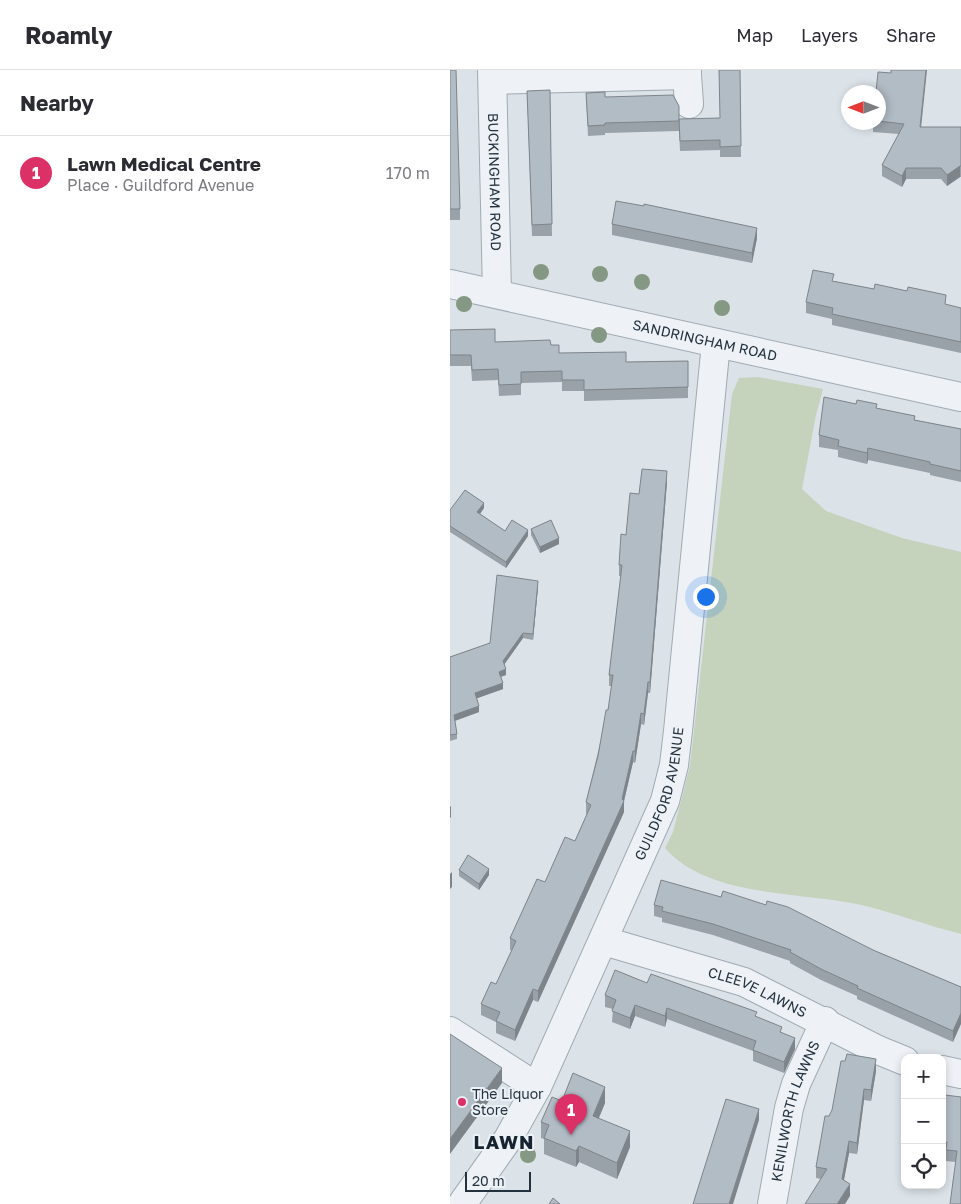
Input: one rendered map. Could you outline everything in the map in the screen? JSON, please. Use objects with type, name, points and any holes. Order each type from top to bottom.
[{"type":"street","points":[[493,75],[687,73],[689,104]]},
{"type":"street","name":"BUCKINGHAM ROAD","points":[[493,75],[498,294]]},
{"type":"street","name":"SANDRINGHAM ROAD","points":[[450,284],[961,397]]},
{"type":"street","name":"GUILDFORD AVENUE","points":[[462,1204],[508,1138],[537,1087],[666,801],[674,765],[716,343]]},
{"type":"street","name":"CLEEVE LAWNS","points":[[604,941],[744,982],[825,1021],[878,1050],[901,1059]]},
{"type":"street","name":"KENILWORTH LAWNS","points":[[772,1204],[789,1108],[796,1084],[825,1021]]},
{"type":"street","points":[[450,1031],[537,1087]]},
{"type":"street","points":[[946,1071],[961,1074]]},
{"type":"green space","points":[[758,377],[823,389],[816,415],[802,489],[826,511],[902,538],[961,552],[961,934],[866,906],[732,885],[706,876],[684,865],[665,848],[673,832],[690,766],[732,394],[739,378]]},
{"type":"building","points":[[450,70],[456,70],[460,209],[450,209]]},
{"type":"building","points":[[719,70],[740,70],[741,146],[720,147],[720,140],[680,141],[679,119],[720,118]]},
{"type":"building","points":[[891,70],[926,70],[920,127],[961,127],[961,166],[947,175],[941,168],[906,168],[902,176],[882,165],[904,124],[886,122],[886,85],[877,85],[878,72],[891,73]]},
{"type":"building","points":[[550,90],[552,224],[532,225],[527,91]]},
{"type":"building","points":[[605,92],[605,97],[673,95],[679,106],[679,121],[605,123],[605,125],[588,126],[586,93]]},
{"type":"building","points":[[616,201],[644,206],[644,204],[757,228],[752,253],[612,224]]},
{"type":"building","points":[[813,270],[834,274],[832,281],[874,289],[875,284],[907,291],[908,287],[946,295],[945,304],[961,308],[961,342],[832,314],[833,308],[806,302]]},
{"type":"building","points":[[495,329],[495,342],[550,340],[551,345],[559,345],[559,353],[626,352],[626,362],[688,361],[688,387],[584,390],[584,380],[562,380],[562,371],[521,372],[521,384],[499,385],[498,369],[472,370],[471,355],[450,355],[450,330]]},
{"type":"building","points":[[824,397],[856,404],[857,400],[877,404],[876,408],[915,416],[914,420],[961,429],[961,471],[868,448],[867,453],[838,446],[839,440],[819,435]]},
{"type":"building","points":[[642,469],[667,471],[650,682],[648,682],[644,714],[641,713],[635,751],[633,751],[622,799],[624,801],[538,991],[533,989],[515,1030],[496,1021],[500,1012],[481,1004],[491,982],[496,984],[516,941],[510,938],[537,879],[545,882],[565,837],[575,841],[591,805],[586,802],[598,756],[606,710],[608,710],[613,675],[609,675],[622,565],[619,565],[621,534],[626,535],[630,493],[639,494]]},
{"type":"building","points":[[465,490],[484,503],[477,512],[505,531],[512,520],[528,530],[506,562],[450,526],[450,510]]},
{"type":"building","points":[[551,520],[559,538],[540,547],[531,529]]},
{"type":"building","points":[[497,575],[538,581],[533,634],[523,633],[503,661],[506,669],[499,672],[503,683],[475,693],[479,706],[454,715],[457,734],[450,735],[450,657],[490,643]]},
{"type":"building","points":[[468,855],[489,869],[479,884],[459,870]]},
{"type":"building","points":[[661,880],[721,897],[723,891],[766,905],[767,901],[788,907],[873,950],[961,987],[961,1013],[953,1031],[857,988],[858,986],[790,952],[791,950],[713,924],[662,911],[663,907],[654,905]]},
{"type":"building","points":[[615,970],[647,983],[651,974],[757,1012],[755,1016],[782,1027],[780,1032],[795,1038],[784,1062],[753,1050],[756,1041],[667,1008],[665,1016],[635,1005],[630,1018],[612,1011],[616,1000],[605,995]]},
{"type":"building","points":[[450,1034],[502,1068],[450,1139]]},
{"type":"building","points":[[847,1054],[876,1059],[871,1090],[864,1089],[857,1143],[849,1141],[842,1179],[850,1184],[837,1204],[805,1204],[827,1169],[816,1167],[825,1116],[829,1116],[832,1110],[841,1061],[845,1061]]},
{"type":"building","points":[[573,1073],[605,1087],[593,1116],[630,1131],[617,1163],[579,1146],[576,1151],[544,1138],[549,1125],[541,1122],[552,1097],[562,1101]]},
{"type":"building","points":[[946,1095],[961,1097],[961,1204],[950,1204],[957,1151],[946,1150]]},
{"type":"building","points":[[726,1099],[759,1109],[729,1204],[693,1204]]},
{"type":"building","points":[[553,1198],[560,1204],[549,1204]]},
{"type":"place","name":"The Liquor Store","points":[[462,1102]]},
{"type":"place","name":"Lawn Medical Centre","points":[[571,1135]]},
{"type":"district","name":"LAWN","points":[[504,1142]]}]
